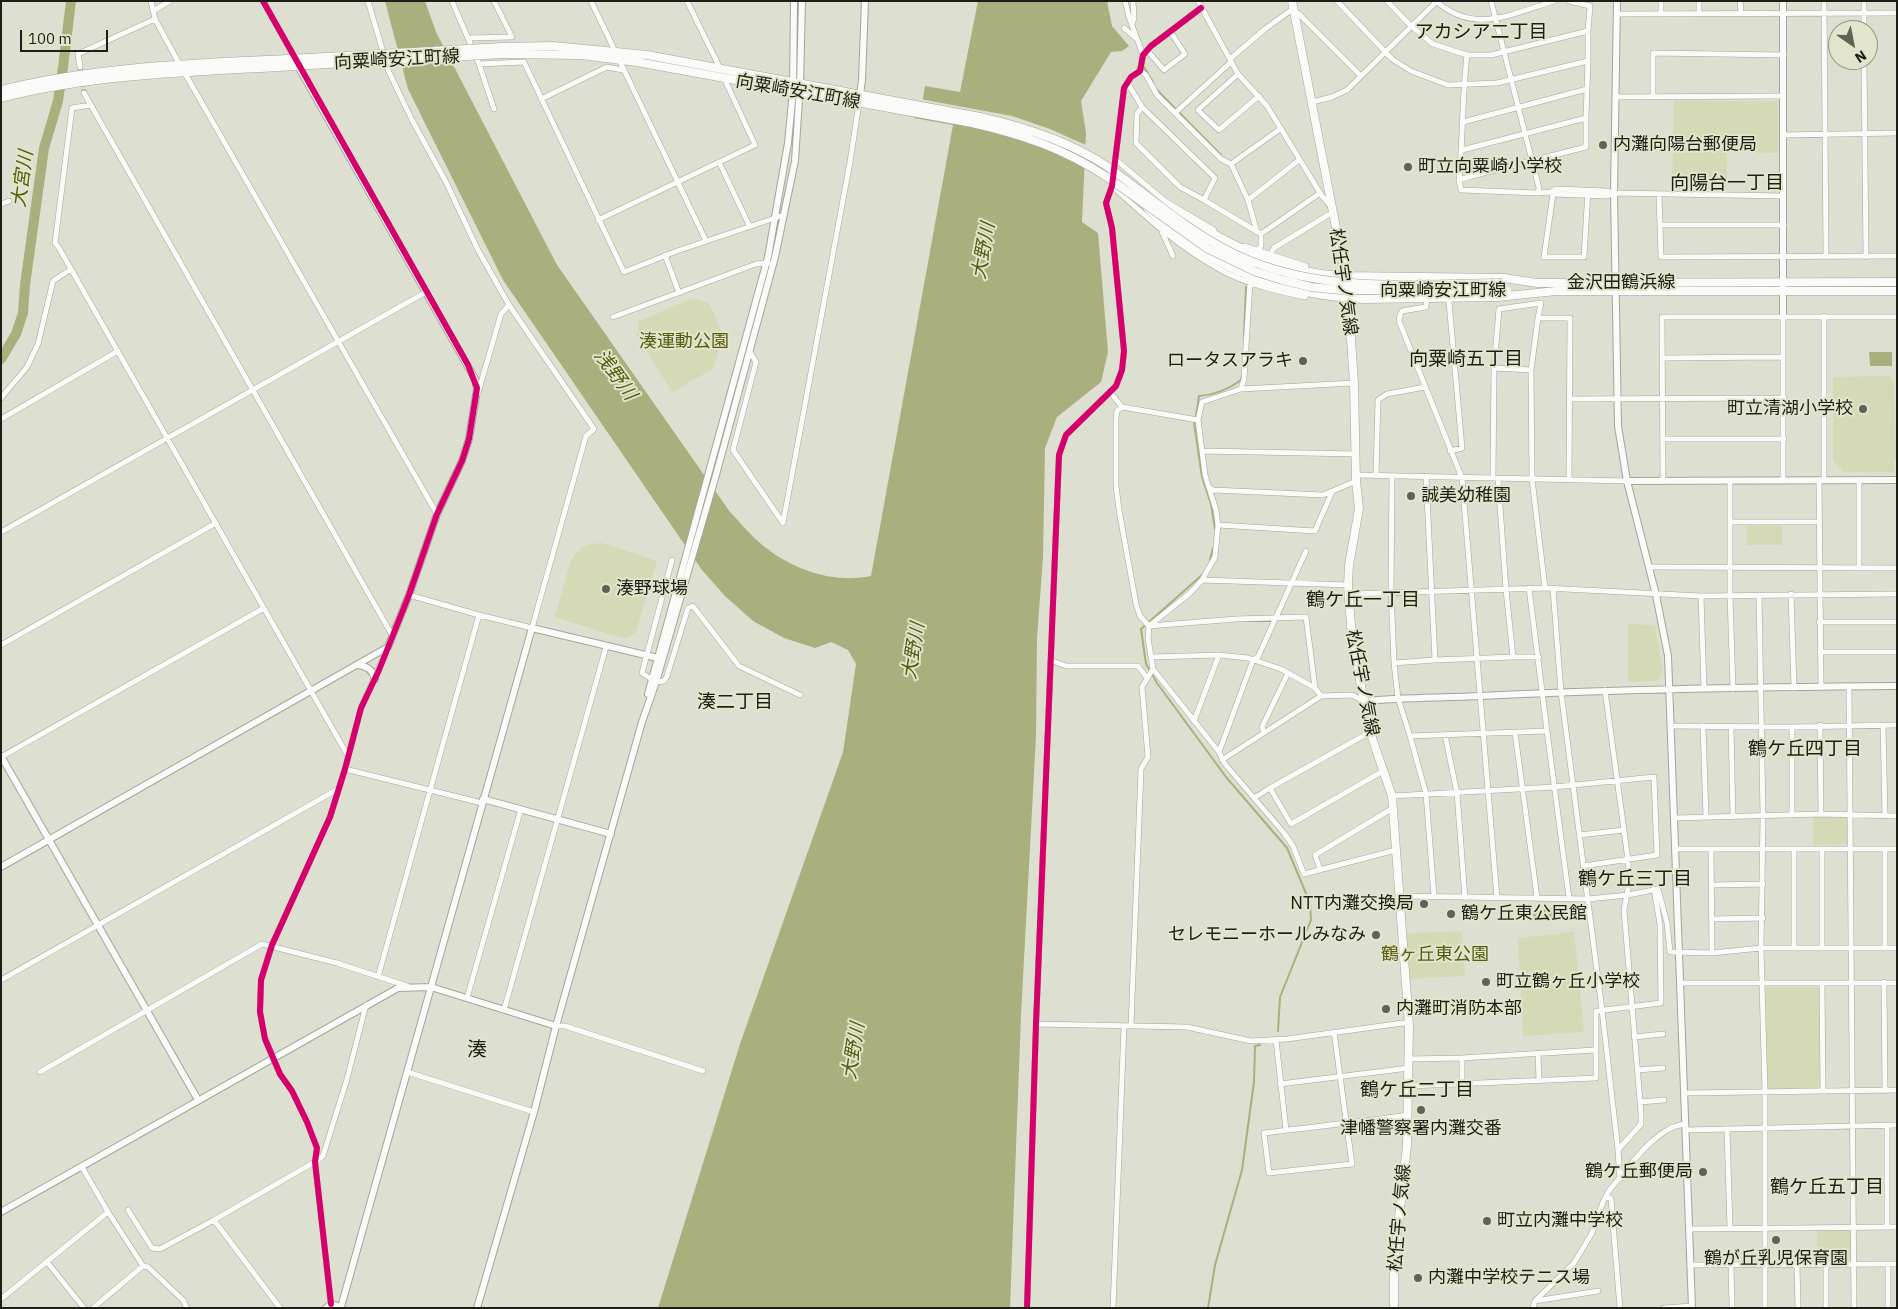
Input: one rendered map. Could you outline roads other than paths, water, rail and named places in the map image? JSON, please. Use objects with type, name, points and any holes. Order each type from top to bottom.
[{"type":"main road","name":"松任宇ノ気線","points":[[1294,7],[1345,276],[1354,383],[1356,478],[1359,509],[1349,566],[1347,594],[1352,639],[1370,732],[1392,796],[1393,808],[1409,1025],[1407,1146],[1394,1262],[1393,1308]]},
{"type":"main road","name":"向粟崎安江町線","points":[[1,90],[18,90],[73,79],[183,69],[553,46],[647,56],[720,69],[796,87],[860,99],[980,117],[1013,124],[1068,145],[1095,158],[1195,231],[1222,248],[1245,259],[1295,276],[1355,284],[1537,283]]},
{"type":"main road","name":"向粟崎安江町線","points":[[502,50],[581,55],[656,65],[724,78],[796,87]]},
{"type":"main road","name":"向粟崎安江町線","points":[[1,98],[18,90]]},
{"type":"main road","name":"向粟崎安江町線","points":[[877,102],[980,125],[1028,138],[1062,151],[1090,165],[1134,195],[1187,236],[1208,249],[1256,272],[1282,280],[1311,287],[1340,290],[1556,291]]},
{"type":"main road","name":"金沢田鶴浜線","points":[[1144,194],[1227,243],[1247,252],[1285,265],[1345,276],[1504,278],[1537,283],[1615,287],[1784,287],[1897,290]]},
{"type":"main road","name":"金沢田鶴浜線","points":[[1134,195],[1166,230],[1190,246],[1241,273],[1274,284],[1308,292],[1347,298],[1498,297],[1615,287]]},
{"type":"main road","name":"金沢田鶴浜線","points":[[1784,287],[1897,282]]},
{"type":"street","points":[[151,1],[155,19],[437,514]]},
{"type":"street","points":[[153,11],[170,1]]},
{"type":"street","points":[[264,1],[475,379],[477,388],[468,440],[462,461],[437,514],[409,596],[361,708],[346,769],[330,816],[272,945],[261,980],[259,997],[262,1028],[273,1058],[307,1122],[317,1148],[315,1162],[328,1306],[341,1308],[586,436],[594,429],[553,372],[509,304],[478,250],[446,182],[412,120],[389,72],[368,1]]},
{"type":"street","points":[[452,1],[469,38],[494,109]]},
{"type":"street","points":[[469,38],[512,38],[494,1]]},
{"type":"street","points":[[591,1],[706,241]]},
{"type":"street","points":[[687,1],[720,69]]},
{"type":"street","points":[[659,659],[715,478],[750,352],[770,263],[796,87],[794,1]]},
{"type":"street","points":[[477,1308],[534,1112],[556,1026],[642,722],[686,552],[784,215],[794,161],[796,87],[802,1]]},
{"type":"street","points":[[750,352],[756,362],[733,450],[783,524],[860,99],[865,1]]},
{"type":"street","points":[[1125,1],[1137,40]]},
{"type":"street","points":[[1132,24],[1134,18],[1133,1]]},
{"type":"street","points":[[1198,1],[1238,74],[1267,106],[1299,160],[1333,211],[1274,248],[1270,255]]},
{"type":"street","points":[[1337,1],[1392,59],[1411,71],[1448,85],[1483,85],[1588,62]]},
{"type":"street","points":[[1387,1],[1433,44],[1467,55],[1491,55],[1588,30]]},
{"type":"street","points":[[1312,102],[1332,98],[1348,90],[1437,1],[1450,13],[1478,20],[1496,19],[1554,1]]},
{"type":"street","points":[[1491,1],[1526,134],[1539,188],[1538,193]]},
{"type":"street","points":[[1458,180],[1586,147],[1590,6],[1569,1]]},
{"type":"street","points":[[1617,1],[1614,194],[1616,399],[1627,481],[1656,594],[1668,656],[1686,1127],[1692,1307],[1664,1308]]},
{"type":"street","points":[[1661,1],[1661,13]]},
{"type":"street","points":[[1699,1],[1699,13]]},
{"type":"street","points":[[1740,1],[1741,13]]},
{"type":"street","points":[[1783,1],[1783,480]]},
{"type":"street","points":[[1824,1],[1826,255]]},
{"type":"street","points":[[1864,1],[1864,20]]},
{"type":"street","points":[[1177,112],[1265,29],[1294,7],[1361,76]]},
{"type":"street","points":[[1027,1308],[1036,1024],[1059,455],[1066,434],[1116,386],[1122,370],[1124,350],[1112,228],[1106,203],[1112,186],[1124,88],[1131,77],[1140,71],[1145,52],[1201,8]]},
{"type":"street","points":[[1617,14],[1897,13]]},
{"type":"street","points":[[80,68],[78,54],[155,19]]},
{"type":"street","points":[[1124,28],[1164,70],[1185,54],[1170,31]]},
{"type":"street","points":[[1653,96],[1653,53],[1784,55]]},
{"type":"street","points":[[1467,55],[1462,150],[1458,180],[1461,190],[1552,193]]},
{"type":"street","points":[[479,64],[524,62],[624,272],[749,225],[784,215]]},
{"type":"street","points":[[541,99],[607,68],[623,70]]},
{"type":"street","points":[[1864,70],[1866,256]]},
{"type":"street","points":[[1140,71],[1146,75],[1157,96],[1177,112],[1222,158],[1231,164],[1248,200],[1259,233],[1261,246],[1258,251]]},
{"type":"street","points":[[1238,74],[1198,110],[1219,130],[1259,96]]},
{"type":"street","points":[[598,220],[755,144],[724,78]]},
{"type":"street","points":[[1128,82],[1142,107],[1215,178],[1204,200]]},
{"type":"street","points":[[1463,122],[1587,89]]},
{"type":"street","points":[[84,93],[392,634]]},
{"type":"street","points":[[1615,97],[1783,96]]},
{"type":"street","points":[[91,105],[72,108],[55,243],[60,248],[348,756]]},
{"type":"street","points":[[1142,107],[1136,114],[1136,143],[1180,187],[1259,233]]},
{"type":"street","points":[[1462,150],[1586,118]]},
{"type":"street","points":[[1231,164],[1280,129]]},
{"type":"street","points":[[1784,135],[1897,134]]},
{"type":"street","points":[[1115,159],[1165,201],[1233,241],[1306,266],[1306,270]]},
{"type":"street","points":[[1248,200],[1299,160]]},
{"type":"street","points":[[719,162],[749,225]]},
{"type":"street","points":[[1112,186],[1166,230],[1184,248],[1222,270],[1275,290],[1305,297],[1308,292]]},
{"type":"street","points":[[1587,193],[1584,256],[1544,256],[1552,193],[1556,189],[1587,193],[1606,191],[1614,194],[1783,196]]},
{"type":"street","points":[[1259,233],[1320,193]]},
{"type":"street","points":[[1659,194],[1661,257],[1897,256]]},
{"type":"street","points":[[1,204],[9,201]]},
{"type":"street","points":[[1660,225],[1784,225]]},
{"type":"street","points":[[1166,230],[1173,256]]},
{"type":"street","points":[[665,255],[679,293]]},
{"type":"street","points":[[613,317],[756,264],[770,263]]},
{"type":"street","points":[[1,398],[27,367],[38,344],[53,281],[71,268]]},
{"type":"street","points":[[1241,388],[1244,379],[1250,282]]},
{"type":"street","points":[[1,532],[426,292]]},
{"type":"street","points":[[1427,298],[1426,307],[1402,311],[1399,317],[1462,478],[1497,898]]},
{"type":"street","points":[[1449,302],[1462,448],[1450,451]]},
{"type":"street","points":[[1513,657],[1495,478],[1494,368],[1500,308],[1540,303],[1531,370],[1532,479],[1544,588]]},
{"type":"street","points":[[475,402],[501,314],[509,304]]},
{"type":"street","points":[[1821,687],[1819,522],[1824,316]]},
{"type":"street","points":[[1663,481],[1662,317],[1897,316]]},
{"type":"street","points":[[1538,318],[1570,318],[1569,479]]},
{"type":"street","points":[[1,418],[118,351]]},
{"type":"street","points":[[1662,358],[1783,357]]},
{"type":"street","points":[[1494,368],[1531,370]]},
{"type":"street","points":[[1148,624],[1190,592],[1202,580],[1215,557],[1218,525],[1216,510],[1204,475],[1198,420],[1202,402],[1241,388],[1354,383]]},
{"type":"street","points":[[1376,475],[1378,400],[1387,394],[1425,386]]},
{"type":"street","points":[[1110,392],[1122,407],[1198,420]]},
{"type":"street","points":[[1569,399],[1784,398]]},
{"type":"street","points":[[1122,407],[1118,411],[1116,418],[1116,486],[1136,604],[1140,616],[1148,624],[1148,638],[1152,657],[1150,673],[1142,687],[1148,756],[1141,769],[1131,1026]]},
{"type":"street","points":[[1663,439],[1784,439]]},
{"type":"street","points":[[1202,451],[1356,454]]},
{"type":"street","points":[[1209,488],[1213,490],[1323,495],[1356,478],[1376,475],[1627,481],[1897,480]]},
{"type":"street","points":[[1392,476],[1391,592],[1394,662],[1398,698],[1426,794],[1434,896]]},
{"type":"street","points":[[1426,476],[1435,660]]},
{"type":"street","points":[[1730,480],[1730,595],[1733,689]]},
{"type":"street","points":[[1859,481],[1859,568]]},
{"type":"street","points":[[1218,525],[1315,531],[1332,492]]},
{"type":"street","points":[[1730,522],[1819,522]]},
{"type":"street","points":[[1,645],[216,523]]},
{"type":"street","points":[[1219,752],[1253,660],[1258,657],[1306,551]]},
{"type":"street","points":[[672,560],[642,673],[653,681],[664,681],[688,608],[693,606],[739,666],[800,695]]},
{"type":"street","points":[[1649,567],[1897,568]]},
{"type":"street","points":[[1202,580],[1348,585]]},
{"type":"street","points":[[1347,594],[1529,588],[1701,596],[1897,594]]},
{"type":"street","points":[[1529,588],[1569,898]]},
{"type":"street","points":[[1553,589],[1561,692],[1602,1010],[1620,1179]]},
{"type":"street","points":[[1791,594],[1794,688]]},
{"type":"street","points":[[1759,595],[1763,816],[1763,918],[1761,948],[1763,983],[1765,1308]]},
{"type":"street","points":[[409,596],[659,659]]},
{"type":"street","points":[[1701,596],[1704,689]]},
{"type":"street","points":[[198,1100],[1,757],[264,608]]},
{"type":"street","points":[[378,976],[479,615]]},
{"type":"street","points":[[1148,624],[1306,617],[1315,688]]},
{"type":"street","points":[[1819,622],[1897,622]]},
{"type":"street","points":[[504,1010],[606,647]]},
{"type":"street","points":[[1,867],[388,648]]},
{"type":"street","points":[[1820,652],[1897,652]]},
{"type":"street","points":[[1152,657],[1219,655],[1253,660],[1288,674],[1315,688],[1321,696]]},
{"type":"street","points":[[1194,721],[1219,655]]},
{"type":"street","points":[[1394,662],[1538,657]]},
{"type":"street","points":[[1050,660],[1066,666],[1138,666],[1150,673],[1194,721],[1219,752],[1222,760],[1281,830],[1293,846],[1304,874],[1396,850]]},
{"type":"street","points":[[358,664],[368,668],[375,679]]},
{"type":"street","points":[[1264,733],[1262,727],[1288,674]]},
{"type":"street","points":[[1222,760],[1321,696],[1352,696],[1364,702],[1398,698],[1670,688],[1733,689],[1897,686]]},
{"type":"street","points":[[1849,687],[1854,1308]]},
{"type":"street","points":[[1605,690],[1628,860],[1629,883],[1624,910],[1641,1124],[1618,1150]]},
{"type":"street","points":[[1820,725],[1821,814]]},
{"type":"street","points":[[1883,725],[1885,816]]},
{"type":"street","points":[[1671,726],[1792,727],[1897,725]]},
{"type":"street","points":[[1703,726],[1706,817]]},
{"type":"street","points":[[1731,727],[1733,817]]},
{"type":"street","points":[[1792,727],[1792,814]]},
{"type":"street","points":[[1410,736],[1547,731]]},
{"type":"street","points":[[1254,798],[1370,732]]},
{"type":"street","points":[[1515,733],[1537,897]]},
{"type":"street","points":[[1445,735],[1457,793],[1465,898]]},
{"type":"street","points":[[346,769],[430,791],[522,809],[610,834]]},
{"type":"street","points":[[1281,830],[1383,771]]},
{"type":"street","points":[[1392,796],[1572,786],[1654,777],[1657,856],[1583,866]]},
{"type":"street","points":[[1270,788],[1291,824]]},
{"type":"street","points":[[1,980],[338,789]]},
{"type":"street","points":[[1320,869],[1315,855],[1393,808]]},
{"type":"street","points":[[467,998],[522,809]]},
{"type":"street","points":[[1674,818],[1792,814],[1897,816]]},
{"type":"street","points":[[1579,835],[1624,830]]},
{"type":"street","points":[[1885,849],[1885,948]]},
{"type":"street","points":[[1676,850],[1897,849]]},
{"type":"street","points":[[1711,850],[1712,953]]},
{"type":"street","points":[[1794,850],[1794,948]]},
{"type":"street","points":[[1822,850],[1822,948]]},
{"type":"street","points":[[1712,885],[1763,884]]},
{"type":"street","points":[[1409,1086],[1596,1078],[1596,1011],[1661,1003],[1660,924],[1654,889]]},
{"type":"street","points":[[1399,896],[1588,899],[1628,895],[1658,889],[1667,922],[1670,952],[1679,954],[1712,953],[1761,948],[1897,948]]},
{"type":"street","points":[[1712,919],[1763,918]]},
{"type":"street","points":[[40,1072],[262,944],[272,945],[407,986]]},
{"type":"street","points":[[1884,982],[1885,1091]]},
{"type":"street","points":[[1680,983],[1897,983]]},
{"type":"street","points":[[1822,983],[1823,1091]]},
{"type":"street","points":[[1,1212],[366,1005],[398,988],[407,986],[432,987],[556,1026],[565,1026],[703,1071]]},
{"type":"street","points":[[128,1210],[152,1248],[160,1249],[214,1220],[323,1156],[347,1079],[366,1005]]},
{"type":"street","points":[[1036,1024],[1187,1027],[1247,1041],[1276,1040],[1403,1023],[1409,1025]]},
{"type":"street","points":[[1113,1308],[1124,1026]]},
{"type":"street","points":[[1334,1032],[1347,1123],[1352,1164],[1269,1173],[1264,1133],[1347,1123],[1408,1115]]},
{"type":"street","points":[[1634,1037],[1664,1034]]},
{"type":"street","points":[[1276,1040],[1286,1130]]},
{"type":"street","points":[[1408,1059],[1462,1058],[1595,1050]]},
{"type":"street","points":[[1538,1053],[1539,1081]]},
{"type":"street","points":[[1462,1058],[1462,1084]]},
{"type":"street","points":[[1280,1084],[1409,1068]]},
{"type":"street","points":[[1638,1070],[1663,1068]]},
{"type":"street","points":[[407,1072],[534,1112]]},
{"type":"street","points":[[1684,1093],[1897,1090]]},
{"type":"street","points":[[1640,1102],[1664,1100]]},
{"type":"street","points":[[1533,1308],[1535,1301],[1574,1263],[1592,1233],[1606,1196],[1662,1132],[1677,1124],[1686,1127],[1727,1129],[1897,1125]]},
{"type":"street","points":[[1886,1125],[1886,1227]]},
{"type":"street","points":[[1727,1129],[1730,1228]]},
{"type":"street","points":[[82,1166],[108,1212],[143,1266],[148,1267],[183,1300],[187,1308]]},
{"type":"street","points":[[1606,1196],[1611,1199],[1620,1308]]},
{"type":"street","points":[[1,1299],[108,1212]]},
{"type":"street","points":[[214,1220],[280,1308]]},
{"type":"street","points":[[1689,1228],[1897,1227]]},
{"type":"street","points":[[47,1262],[84,1308]]},
{"type":"street","points":[[1797,1264],[1798,1308]]},
{"type":"street","points":[[1826,1264],[1826,1308]]},
{"type":"street","points":[[1888,1264],[1888,1308]]},
{"type":"street","points":[[1690,1265],[1897,1264]]},
{"type":"street","points":[[1731,1265],[1732,1308]]},
{"type":"street","points":[[93,1308],[143,1266]]},
{"type":"street","points":[[1535,1301],[1598,1291]]},
{"type":"water","points":[[385,1],[425,1],[436,32],[557,265],[730,512],[756,539],[785,560],[812,572],[841,578],[871,576],[953,125],[914,118],[922,104],[925,86],[960,92],[978,1],[1107,1],[1112,26],[1129,46],[1122,51],[1111,52],[1081,101],[1086,133],[1082,222],[1098,233],[1108,352],[1101,382],[1057,417],[1045,448],[1043,557],[1037,638],[1036,736],[1021,1015],[1010,1308],[658,1308],[740,1044],[843,752],[856,664],[848,650],[831,642],[815,648],[784,638],[753,621],[725,596],[702,570],[503,280],[408,89]]},
{"type":"water","points":[[1869,352],[1892,352],[1892,366],[1870,366]]},
{"type":"water","points":[[1555,908],[1556,919],[1534,922],[1533,910]]},
{"type":"waterway","name":"大宮川","points":[[1,359],[16,334],[23,313],[25,285],[44,148],[58,101],[71,1]]},
{"type":"waterway","points":[[1144,67],[1153,82]]},
{"type":"waterway","points":[[1156,89],[1221,155]]},
{"type":"waterway","points":[[1244,336],[1246,287]]},
{"type":"waterway","points":[[1196,416],[1199,396],[1226,389],[1241,380],[1242,375]]},
{"type":"waterway","points":[[1194,423],[1202,477],[1211,504],[1215,529]]},
{"type":"waterway","points":[[1210,560],[1213,548]]},
{"type":"waterway","points":[[1202,575],[1141,629],[1146,664],[1157,683],[1226,777],[1287,848],[1310,903],[1311,920],[1280,997],[1278,1031]]},
{"type":"waterway","points":[[1208,1308],[1215,1265],[1242,1170],[1254,1082],[1255,1046],[1260,1045]]},
{"type":"tunnel","points":[[80,67],[84,93]]},
{"type":"place","name":"内灘向陽台郵便局","points":[[1603,145]]},
{"type":"place","name":"町立向粟崎小学校","points":[[1408,167]]},
{"type":"place","name":"ロータスアラキ","points":[[1303,361]]},
{"type":"place","name":"町立清湖小学校","points":[[1863,409]]},
{"type":"place","name":"誠美幼稚園","points":[[1411,496]]},
{"type":"place","name":"湊野球場","points":[[606,589]]},
{"type":"place","name":"NTT内灘交換局","points":[[1424,904]]},
{"type":"place","name":"鶴ケ丘東公民館","points":[[1451,914]]},
{"type":"place","name":"セレモニーホールみなみ","points":[[1376,935]]},
{"type":"place","name":"町立鶴ヶ丘小学校","points":[[1486,982]]},
{"type":"place","name":"内灘町消防本部","points":[[1386,1009]]},
{"type":"place","name":"津幡警察署内灘交番","points":[[1421,1110]]},
{"type":"place","name":"鶴ケ丘郵便局","points":[[1703,1172]]},
{"type":"place","name":"町立内灘中学校","points":[[1487,1221]]},
{"type":"place","name":"鶴が丘乳児保育園","points":[[1776,1240]]},
{"type":"place","name":"内灘中学校テニス場","points":[[1418,1278]]},
{"type":"district","name":"アカシア二丁目","points":[[1481,33]]},
{"type":"district","name":"向陽台一丁目","points":[[1727,184]]},
{"type":"district","name":"向粟崎五丁目","points":[[1466,360]]},
{"type":"district","name":"鶴ケ丘一丁目","points":[[1363,601]]},
{"type":"district","name":"湊二丁目","points":[[735,703]]},
{"type":"district","name":"鶴ケ丘四丁目","points":[[1805,750]]},
{"type":"district","name":"鶴ケ丘三丁目","points":[[1635,880]]},
{"type":"district","name":"湊","points":[[477,1050]]},
{"type":"district","name":"鶴ケ丘二丁目","points":[[1417,1091]]},
{"type":"district","name":"鶴ケ丘五丁目","points":[[1827,1188]]},
{"type":"water label","name":"大野川","points":[[984,251]]},
{"type":"water label","name":"浅野川","points":[[615,375]]},
{"type":"water label","name":"大野川","points":[[914,651]]},
{"type":"water label","name":"大野川","points":[[854,1051]]},
{"type":"park label","name":"湊運動公園","points":[[684,342]]},
{"type":"park label","name":"鶴ヶ丘東公園","points":[[1435,955]]}]
